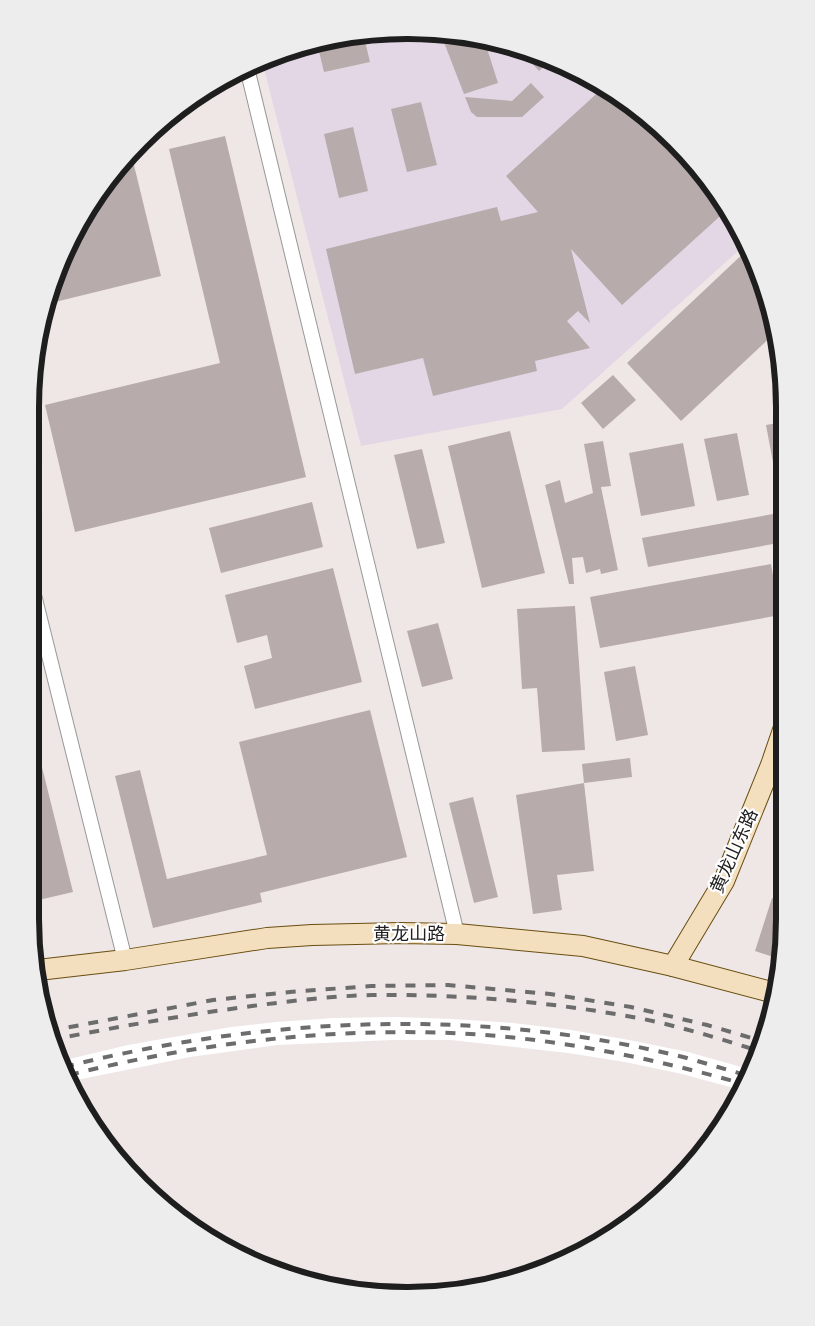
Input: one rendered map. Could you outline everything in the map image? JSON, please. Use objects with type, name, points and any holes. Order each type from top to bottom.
[{"type":"street","points":[[249,75],[457,934]]},
{"type":"street","points":[[39,616],[125,960]]},
{"type":"street","name":"黄龙山东路","points":[[673,966],[724,881],[776,750]]},
{"type":"street","name":"黄龙山路","points":[[42,969],[125,960],[267,938],[400,933],[457,934],[583,946],[673,966],[769,991]]},
{"type":"shaded area","points":[[408,39],[456,42],[503,51],[549,67],[592,88],[651,130],[685,164],[714,203],[740,249],[562,409],[361,446],[264,68],[312,51],[359,42],[383,40]]},
{"type":"pier","points":[[394,1017],[453,1019],[513,1023],[571,1030],[688,1052],[744,1068],[735,1088],[682,1074],[625,1062],[568,1053],[451,1040],[392,1040],[277,1045],[190,1057],[76,1080],[67,1060],[128,1045],[231,1027],[334,1018]]},
{"type":"building","points":[[365,41],[370,62],[324,72],[319,50]]},
{"type":"building","points":[[443,41],[487,48],[498,83],[464,94]]},
{"type":"building","points":[[528,59],[545,65],[539,71]]},
{"type":"building","points":[[531,83],[544,97],[522,117],[477,117],[471,112],[465,97],[512,101]]},
{"type":"building","points":[[598,92],[651,130],[685,164],[722,215],[622,305],[571,249],[590,323],[578,311],[567,321],[590,348],[535,361],[537,371],[433,396],[423,358],[355,374],[326,249],[497,207],[501,221],[538,212],[506,176]]},
{"type":"building","points":[[421,102],[437,165],[407,172],[391,109]]},
{"type":"building","points":[[353,127],[368,191],[339,198],[324,134]]},
{"type":"building","points":[[225,136],[306,477],[75,532],[45,405],[220,363],[169,149]]},
{"type":"building","points":[[133,161],[161,276],[55,302],[67,266],[88,223],[115,183]]},
{"type":"building","points":[[743,254],[757,289],[769,338],[681,421],[627,363]]},
{"type":"building","points":[[613,375],[636,400],[603,429],[581,403]]},
{"type":"building","points":[[776,423],[776,478],[766,425]]},
{"type":"building","points":[[510,431],[545,573],[482,588],[448,446]]},
{"type":"building","points":[[737,433],[749,495],[717,501],[704,439]]},
{"type":"building","points":[[603,441],[611,486],[601,487],[618,570],[601,574],[600,569],[586,573],[583,557],[572,558],[574,584],[569,584],[545,485],[560,480],[565,503],[593,493],[584,444]]},
{"type":"building","points":[[683,443],[695,506],[641,516],[629,453]]},
{"type":"building","points":[[422,449],[445,543],[417,549],[394,455]]},
{"type":"building","points":[[312,502],[323,547],[221,573],[209,528]]},
{"type":"building","points":[[776,513],[776,543],[648,567],[642,538]]},
{"type":"building","points":[[771,564],[776,592],[776,616],[600,648],[590,597]]},
{"type":"building","points":[[333,568],[362,682],[255,709],[244,666],[272,658],[267,635],[237,643],[225,595]]},
{"type":"building","points":[[575,606],[585,750],[542,752],[537,688],[522,689],[517,609]]},
{"type":"building","points":[[438,623],[453,679],[422,687],[407,631]]},
{"type":"building","points":[[635,666],[648,735],[616,741],[604,672]]},
{"type":"building","points":[[370,710],[407,857],[260,893],[262,902],[153,928],[115,776],[140,770],[167,879],[267,855],[239,742]]},
{"type":"building","points":[[39,755],[73,892],[39,900]]},
{"type":"building","points":[[630,758],[632,777],[584,783],[582,764]]},
{"type":"building","points":[[584,783],[594,871],[557,875],[562,910],[533,914],[516,795]]},
{"type":"building","points":[[473,797],[498,897],[474,903],[449,803]]},
{"type":"building","points":[[772,898],[776,900],[774,957],[755,951]]},
{"type":"railway","points":[[56,1030],[213,1000],[371,986],[448,985],[550,994],[631,1007],[707,1025],[756,1039]]},
{"type":"railway","points":[[59,1038],[176,1017],[267,1004],[342,996],[406,995],[508,1000],[610,1013],[672,1026],[752,1049]]},
{"type":"railway","points":[[70,1066],[141,1050],[219,1037],[297,1028],[375,1024],[454,1025],[532,1031],[610,1042],[687,1058],[742,1074]]},
{"type":"railway","points":[[73,1074],[163,1055],[258,1040],[354,1033],[402,1032],[488,1035],[562,1044],[672,1065],[738,1082]]}]
